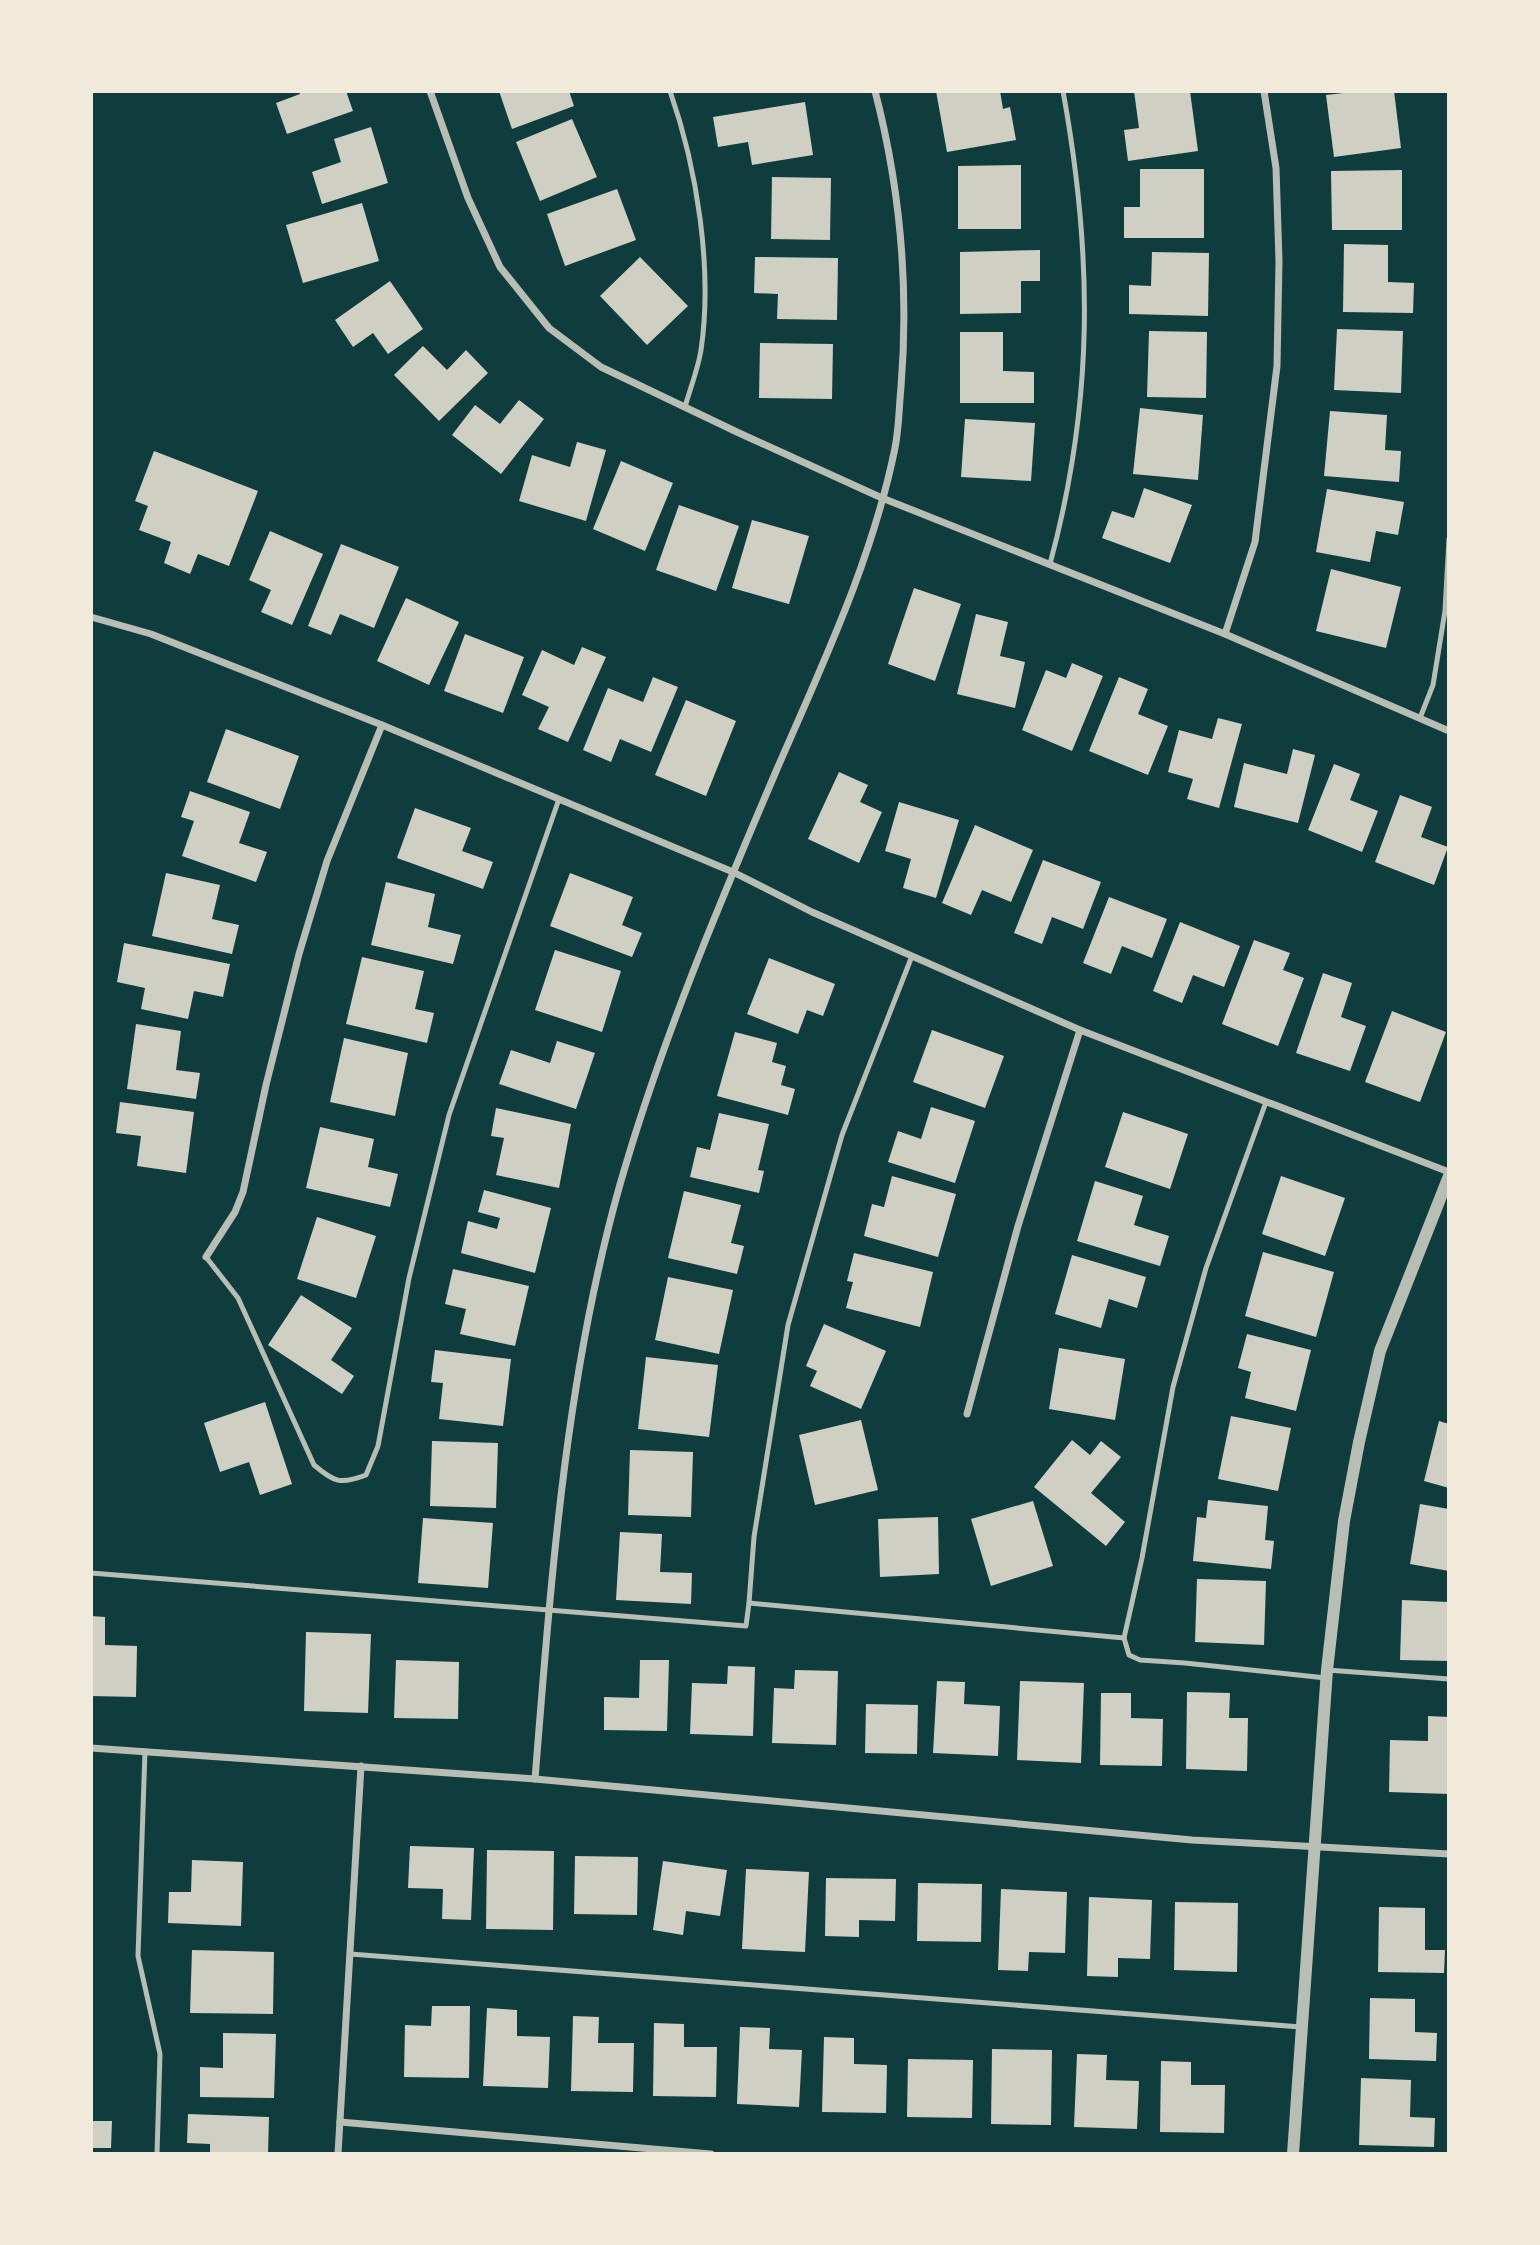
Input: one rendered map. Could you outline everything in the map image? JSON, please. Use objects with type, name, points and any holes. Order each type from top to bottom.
[{"type":"street","points":[[430,91],[468,198],[500,267],[549,328],[601,367],[882,498],[1224,634],[1449,731]]},
{"type":"street","points":[[535,1779],[557,1535],[583,1344],[619,1191],[667,1037],[733,872],[863,565],[896,445],[905,338],[901,246],[890,148],[876,91]]},
{"type":"street","points":[[1224,634],[1255,541],[1277,366],[1279,261],[1276,168],[1264,91]]},
{"type":"street","points":[[91,617],[151,634],[382,725],[733,872],[812,912],[1080,1030],[1449,1174],[1380,1352],[1344,1521],[1327,1674],[1293,2154]]},
{"type":"street","points":[[206,1257],[235,1212],[243,1192],[266,1084],[299,954],[327,861],[382,725]]},
{"type":"street","points":[[967,1414],[1018,1226],[1080,1030]]},
{"type":"street","points":[[91,1748],[535,1779],[1192,1840],[1449,1854]]},
{"type":"street","points":[[338,2154],[361,1766]]},
{"type":"street","points":[[340,2122],[711,2154]]},
{"type":"lane","points":[[670,91],[680,120],[698,198],[703,246],[704,313],[701,351],[685,407]]},
{"type":"lane","points":[[1050,564],[1072,466],[1083,370],[1086,284],[1075,156],[1063,91]]},
{"type":"lane","points":[[1420,718],[1433,685],[1445,611],[1449,539]]},
{"type":"lane","points":[[206,1257],[238,1298],[314,1465],[330,1479],[346,1482],[366,1475],[378,1446],[409,1278],[449,1115],[559,799]]},
{"type":"lane","points":[[91,1573],[746,1626],[754,1537],[788,1325],[842,1135],[912,956]]},
{"type":"lane","points":[[1266,1102],[1206,1268],[1173,1387],[1142,1558],[1124,1638],[1129,1655],[1140,1660],[1327,1674],[1449,1679]]},
{"type":"lane","points":[[749,1603],[1124,1638]]},
{"type":"lane","points":[[145,1751],[138,1956],[160,2054],[157,2154]]},
{"type":"lane","points":[[350,1954],[1301,2027]]},
{"type":"building","points":[[299,91],[346,91],[353,111],[287,134],[276,103],[300,94]]},
{"type":"building","points":[[499,91],[569,91],[574,106],[512,129]]},
{"type":"building","points":[[936,91],[1000,91],[1003,109],[1010,107],[1016,140],[947,152]]},
{"type":"building","points":[[1134,91],[1190,91],[1198,151],[1128,161],[1124,130],[1139,128]]},
{"type":"building","points":[[1394,91],[1401,148],[1334,157],[1326,95]]},
{"type":"building","points":[[805,102],[813,155],[752,165],[748,142],[718,147],[713,117]]},
{"type":"building","points":[[572,119],[597,177],[540,201],[516,142]]},
{"type":"building","points":[[371,127],[388,183],[322,204],[312,172],[341,162],[334,139]]},
{"type":"building","points":[[1021,165],[1021,229],[958,229],[958,166]]},
{"type":"building","points":[[1140,169],[1204,169],[1204,238],[1124,238],[1124,207],[1140,207]]},
{"type":"building","points":[[1402,170],[1402,230],[1332,230],[1331,171]]},
{"type":"building","points":[[772,177],[831,178],[830,240],[771,239]]},
{"type":"building","points":[[617,189],[636,240],[565,266],[547,214]]},
{"type":"building","points":[[362,203],[379,261],[303,283],[286,225]]},
{"type":"building","points":[[1344,244],[1388,245],[1388,282],[1414,283],[1413,313],[1343,312]]},
{"type":"building","points":[[1040,250],[1040,281],[1021,281],[1021,313],[960,314],[960,252]]},
{"type":"building","points":[[1152,252],[1209,253],[1208,316],[1129,314],[1129,285],[1151,286]]},
{"type":"building","points":[[640,257],[688,306],[647,345],[600,296]]},
{"type":"building","points":[[755,257],[838,258],[837,320],[777,319],[778,294],[754,293]]},
{"type":"building","points":[[390,281],[423,329],[388,354],[373,333],[353,347],[335,320]]},
{"type":"building","points":[[1337,329],[1403,331],[1401,393],[1334,390]]},
{"type":"building","points":[[1149,331],[1207,332],[1206,398],[1147,397]]},
{"type":"building","points":[[960,332],[1003,332],[1003,371],[1034,372],[1034,403],[960,403]]},
{"type":"building","points":[[760,343],[833,344],[832,399],[759,398]]},
{"type":"building","points":[[423,346],[447,370],[466,350],[488,373],[439,421],[394,375]]},
{"type":"building","points":[[519,400],[544,419],[501,474],[452,435],[475,405],[500,424]]},
{"type":"building","points":[[1140,408],[1203,415],[1198,480],[1133,474]]},
{"type":"building","points":[[1330,411],[1387,415],[1385,450],[1401,451],[1399,482],[1324,476]]},
{"type":"building","points":[[965,419],[1035,423],[1031,481],[961,477]]},
{"type":"building","points":[[577,442],[606,450],[586,521],[519,501],[532,455],[570,467]]},
{"type":"building","points":[[154,451],[258,491],[229,566],[198,554],[190,574],[164,563],[171,542],[139,530],[148,506],[135,501]]},
{"type":"building","points":[[621,461],[673,483],[645,551],[593,529]]},
{"type":"building","points":[[1144,488],[1192,505],[1170,563],[1102,538],[1112,511],[1134,518]]},
{"type":"building","points":[[1327,489],[1404,502],[1398,535],[1376,531],[1370,562],[1316,552]]},
{"type":"building","points":[[679,505],[739,526],[716,591],[656,570]]},
{"type":"building","points":[[752,520],[809,536],[789,604],[732,588]]},
{"type":"building","points":[[270,531],[323,554],[292,625],[261,612],[271,590],[249,580]]},
{"type":"building","points":[[341,544],[399,567],[374,628],[340,614],[331,635],[308,626]]},
{"type":"building","points":[[1331,569],[1401,587],[1386,648],[1316,631]]},
{"type":"building","points":[[914,588],[961,604],[935,681],[888,664]]},
{"type":"building","points":[[406,598],[459,622],[429,685],[377,661]]},
{"type":"building","points":[[976,614],[1008,622],[1000,656],[1025,662],[1015,708],[957,694]]},
{"type":"building","points":[[465,634],[524,657],[503,713],[444,691]]},
{"type":"building","points":[[582,647],[606,657],[568,742],[538,729],[549,707],[522,695],[542,650],[574,665]]},
{"type":"building","points":[[1072,663],[1103,676],[1072,751],[1022,730],[1046,670],[1066,678]]},
{"type":"building","points":[[653,677],[678,687],[651,752],[620,739],[611,762],[583,750],[608,688],[643,702]]},
{"type":"building","points":[[1119,677],[1148,689],[1138,714],[1168,726],[1148,775],[1089,751]]},
{"type":"building","points":[[686,700],[736,721],[706,796],[655,775]]},
{"type":"building","points":[[1218,718],[1242,724],[1219,808],[1187,799],[1193,779],[1168,772],[1179,730],[1212,739]]},
{"type":"building","points":[[226,729],[299,756],[280,809],[207,782]]},
{"type":"building","points":[[1293,749],[1315,755],[1298,823],[1234,807],[1244,763],[1287,774]]},
{"type":"building","points":[[1334,764],[1360,774],[1350,800],[1378,811],[1362,852],[1308,830]]},
{"type":"building","points":[[839,772],[868,785],[860,802],[882,812],[859,863],[808,839]]},
{"type":"building","points":[[190,791],[250,812],[239,843],[267,852],[256,882],[182,856],[194,821],[181,817]]},
{"type":"building","points":[[1400,795],[1432,807],[1421,837],[1448,847],[1434,885],[1375,862]]},
{"type":"building","points":[[899,802],[959,820],[936,898],[903,888],[911,859],[885,851]]},
{"type":"building","points":[[415,808],[471,828],[462,851],[493,862],[483,889],[397,858]]},
{"type":"building","points":[[975,825],[1033,850],[1011,902],[982,890],[971,915],[942,903]]},
{"type":"building","points":[[1043,860],[1101,882],[1083,929],[1052,917],[1042,944],[1014,933]]},
{"type":"building","points":[[166,873],[220,885],[212,919],[239,925],[232,954],[152,936]]},
{"type":"building","points":[[570,873],[633,897],[622,925],[642,933],[632,957],[550,926]]},
{"type":"building","points":[[386,882],[435,894],[428,927],[461,935],[453,964],[371,945]]},
{"type":"building","points":[[1109,897],[1167,919],[1152,958],[1122,946],[1111,974],[1083,963]]},
{"type":"building","points":[[1180,922],[1240,946],[1224,987],[1193,975],[1182,1003],[1153,991]]},
{"type":"building","points":[[1254,940],[1290,953],[1283,970],[1304,978],[1278,1046],[1222,1024]]},
{"type":"building","points":[[124,943],[230,964],[223,997],[194,991],[188,1019],[141,1009],[145,988],[117,982]]},
{"type":"building","points":[[555,950],[621,971],[602,1032],[535,1010]]},
{"type":"building","points":[[362,957],[424,971],[415,1009],[434,1013],[427,1043],[346,1024]]},
{"type":"building","points":[[769,958],[835,984],[823,1016],[807,1010],[798,1034],[747,1014]]},
{"type":"building","points":[[1323,973],[1352,983],[1341,1017],[1366,1026],[1350,1071],[1296,1053]]},
{"type":"building","points":[[1392,1011],[1446,1032],[1420,1102],[1365,1082]]},
{"type":"building","points":[[136,1024],[181,1031],[176,1070],[200,1073],[196,1099],[127,1089]]},
{"type":"building","points":[[932,1030],[1004,1056],[985,1108],[913,1082]]},
{"type":"building","points":[[735,1032],[777,1043],[772,1062],[786,1066],[781,1085],[795,1089],[788,1115],[717,1096]]},
{"type":"building","points":[[344,1038],[408,1053],[395,1116],[330,1102]]},
{"type":"building","points":[[557,1041],[595,1053],[576,1109],[499,1084],[511,1050],[550,1063]]},
{"type":"building","points":[[120,1102],[194,1112],[186,1173],[137,1166],[141,1136],[116,1133]]},
{"type":"building","points":[[931,1107],[975,1121],[955,1183],[888,1162],[898,1131],[921,1139]]},
{"type":"building","points":[[496,1108],[571,1124],[559,1188],[496,1175],[504,1138],[491,1136]]},
{"type":"building","points":[[1123,1112],[1188,1134],[1170,1189],[1105,1167]]},
{"type":"building","points":[[719,1113],[769,1124],[758,1170],[764,1171],[759,1193],[690,1177],[697,1147],[710,1150]]},
{"type":"building","points":[[320,1127],[374,1139],[368,1167],[398,1174],[390,1207],[306,1188]]},
{"type":"building","points":[[892,1176],[956,1194],[938,1257],[864,1236],[872,1204],[884,1207]]},
{"type":"building","points":[[1281,1176],[1345,1198],[1325,1256],[1262,1234]]},
{"type":"building","points":[[1095,1181],[1143,1196],[1134,1225],[1169,1236],[1160,1266],[1077,1241]]},
{"type":"building","points":[[484,1190],[551,1208],[535,1273],[461,1253],[468,1221],[497,1229],[500,1218],[478,1212]]},
{"type":"building","points":[[684,1191],[741,1205],[731,1243],[744,1246],[737,1274],[668,1258]]},
{"type":"building","points":[[317,1217],[376,1236],[356,1298],[297,1279]]},
{"type":"building","points":[[1263,1252],[1334,1272],[1316,1337],[1245,1316]]},
{"type":"building","points":[[854,1253],[933,1272],[920,1327],[846,1308],[853,1282],[847,1281]]},
{"type":"building","points":[[1072,1255],[1146,1277],[1137,1308],[1109,1299],[1101,1328],[1055,1314]]},
{"type":"building","points":[[453,1269],[529,1286],[515,1346],[460,1334],[466,1309],[445,1304]]},
{"type":"building","points":[[668,1277],[733,1290],[719,1354],[655,1340]]},
{"type":"building","points":[[301,1295],[352,1328],[331,1360],[354,1376],[342,1394],[268,1345]]},
{"type":"building","points":[[824,1324],[886,1351],[861,1409],[810,1386],[817,1371],[806,1366]]},
{"type":"building","points":[[1247,1334],[1311,1350],[1296,1411],[1245,1398],[1251,1372],[1238,1368]]},
{"type":"building","points":[[1059,1348],[1125,1359],[1115,1420],[1049,1409]]},
{"type":"building","points":[[435,1350],[511,1359],[503,1426],[439,1419],[443,1383],[431,1382]]},
{"type":"building","points":[[646,1357],[718,1365],[709,1437],[638,1429]]},
{"type":"building","points":[[265,1402],[292,1484],[260,1495],[249,1462],[220,1472],[204,1423]]},
{"type":"building","points":[[1231,1416],[1291,1428],[1278,1491],[1218,1479]]},
{"type":"building","points":[[861,1420],[878,1490],[815,1505],[799,1435]]},
{"type":"building","points":[[1439,1421],[1449,1424],[1449,1488],[1424,1481]]},
{"type":"building","points":[[1072,1440],[1090,1455],[1101,1441],[1121,1457],[1091,1493],[1125,1522],[1106,1546],[1034,1487]]},
{"type":"building","points":[[432,1441],[498,1443],[496,1508],[430,1506]]},
{"type":"building","points":[[630,1450],[693,1452],[691,1517],[628,1515]]},
{"type":"building","points":[[1208,1500],[1268,1506],[1265,1540],[1274,1541],[1271,1569],[1193,1561],[1197,1517],[1206,1518]]},
{"type":"building","points":[[1033,1501],[1053,1566],[991,1586],[971,1519]]},
{"type":"building","points":[[1420,1504],[1449,1509],[1449,1571],[1410,1564]]},
{"type":"building","points":[[938,1517],[939,1574],[880,1577],[878,1519]]},
{"type":"building","points":[[423,1518],[493,1523],[488,1588],[418,1583]]},
{"type":"building","points":[[620,1532],[662,1534],[660,1572],[692,1573],[691,1604],[616,1600]]},
{"type":"building","points":[[1197,1579],[1266,1581],[1264,1645],[1195,1642]]},
{"type":"building","points":[[1402,1600],[1449,1602],[1449,1661],[1400,1660]]},
{"type":"building","points":[[91,1616],[105,1617],[105,1645],[137,1646],[136,1697],[91,1696]]},
{"type":"building","points":[[306,1632],[371,1634],[368,1713],[304,1711]]},
{"type":"building","points":[[396,1660],[459,1662],[458,1719],[394,1718]]},
{"type":"building","points":[[640,1660],[669,1660],[667,1731],[604,1730],[604,1697],[639,1698]]},
{"type":"building","points":[[728,1666],[755,1667],[753,1736],[690,1734],[692,1683],[727,1684]]},
{"type":"building","points":[[795,1670],[838,1671],[836,1745],[772,1743],[774,1688],[794,1689]]},
{"type":"building","points":[[937,1681],[965,1682],[964,1704],[1000,1706],[998,1756],[933,1753]]},
{"type":"building","points":[[1020,1681],[1084,1683],[1081,1763],[1017,1760]]},
{"type":"building","points":[[1187,1692],[1230,1693],[1229,1718],[1248,1718],[1247,1771],[1186,1769]]},
{"type":"building","points":[[1101,1693],[1131,1693],[1131,1718],[1163,1719],[1162,1766],[1100,1765]]},
{"type":"building","points":[[866,1704],[918,1705],[917,1754],[865,1753]]},
{"type":"building","points":[[1428,1716],[1449,1717],[1449,1794],[1389,1792],[1390,1740],[1428,1741]]},
{"type":"building","points":[[410,1846],[474,1848],[471,1920],[442,1919],[443,1889],[408,1888]]},
{"type":"building","points":[[487,1850],[554,1851],[553,1930],[486,1929]]},
{"type":"building","points":[[575,1856],[638,1857],[637,1915],[574,1914]]},
{"type":"building","points":[[192,1860],[243,1862],[241,1926],[168,1923],[169,1892],[191,1892]]},
{"type":"building","points":[[663,1861],[727,1870],[720,1916],[686,1911],[683,1935],[653,1930]]},
{"type":"building","points":[[746,1869],[809,1872],[805,1952],[742,1949]]},
{"type":"building","points":[[826,1878],[896,1879],[895,1921],[859,1920],[859,1937],[825,1936]]},
{"type":"building","points":[[918,1883],[982,1884],[981,1942],[917,1941]]},
{"type":"building","points":[[1001,1889],[1067,1892],[1065,1953],[1029,1952],[1028,1971],[998,1970]]},
{"type":"building","points":[[1089,1897],[1152,1900],[1150,1959],[1118,1958],[1118,1977],[1087,1976]]},
{"type":"building","points":[[1175,1902],[1238,1903],[1237,1972],[1174,1970]]},
{"type":"building","points":[[1379,1907],[1425,1908],[1425,1950],[1445,1950],[1444,1973],[1378,1972]]},
{"type":"building","points":[[192,1950],[274,1952],[273,2014],[190,2013]]},
{"type":"building","points":[[1370,1998],[1415,1999],[1415,2032],[1437,2033],[1436,2061],[1369,2059]]},
{"type":"building","points":[[432,2006],[470,2006],[469,2078],[404,2077],[405,2025],[431,2026]]},
{"type":"building","points":[[487,2008],[517,2010],[517,2036],[550,2037],[548,2088],[483,2086]]},
{"type":"building","points":[[573,2016],[599,2017],[598,2043],[634,2043],[633,2092],[571,2091]]},
{"type":"building","points":[[654,2023],[684,2024],[684,2047],[717,2047],[716,2097],[653,2096]]},
{"type":"building","points":[[740,2027],[770,2028],[769,2049],[802,2050],[799,2107],[737,2104]]},
{"type":"building","points":[[223,2033],[276,2034],[274,2098],[200,2097],[200,2067],[223,2068]]},
{"type":"building","points":[[824,2037],[854,2038],[854,2064],[887,2065],[886,2113],[822,2112]]},
{"type":"building","points":[[992,2049],[1052,2050],[1051,2125],[991,2124]]},
{"type":"building","points":[[1077,2054],[1107,2055],[1106,2080],[1139,2081],[1137,2129],[1074,2127]]},
{"type":"building","points":[[908,2059],[973,2060],[972,2118],[907,2117]]},
{"type":"building","points":[[1161,2061],[1191,2062],[1191,2085],[1225,2085],[1224,2133],[1160,2132]]},
{"type":"building","points":[[1361,2078],[1411,2080],[1410,2117],[1435,2118],[1434,2147],[1359,2145]]},
{"type":"building","points":[[188,2114],[269,2117],[268,2154],[210,2154],[210,2144],[187,2143]]},
{"type":"building","points":[[91,2121],[112,2121],[111,2148],[91,2148]]}]
